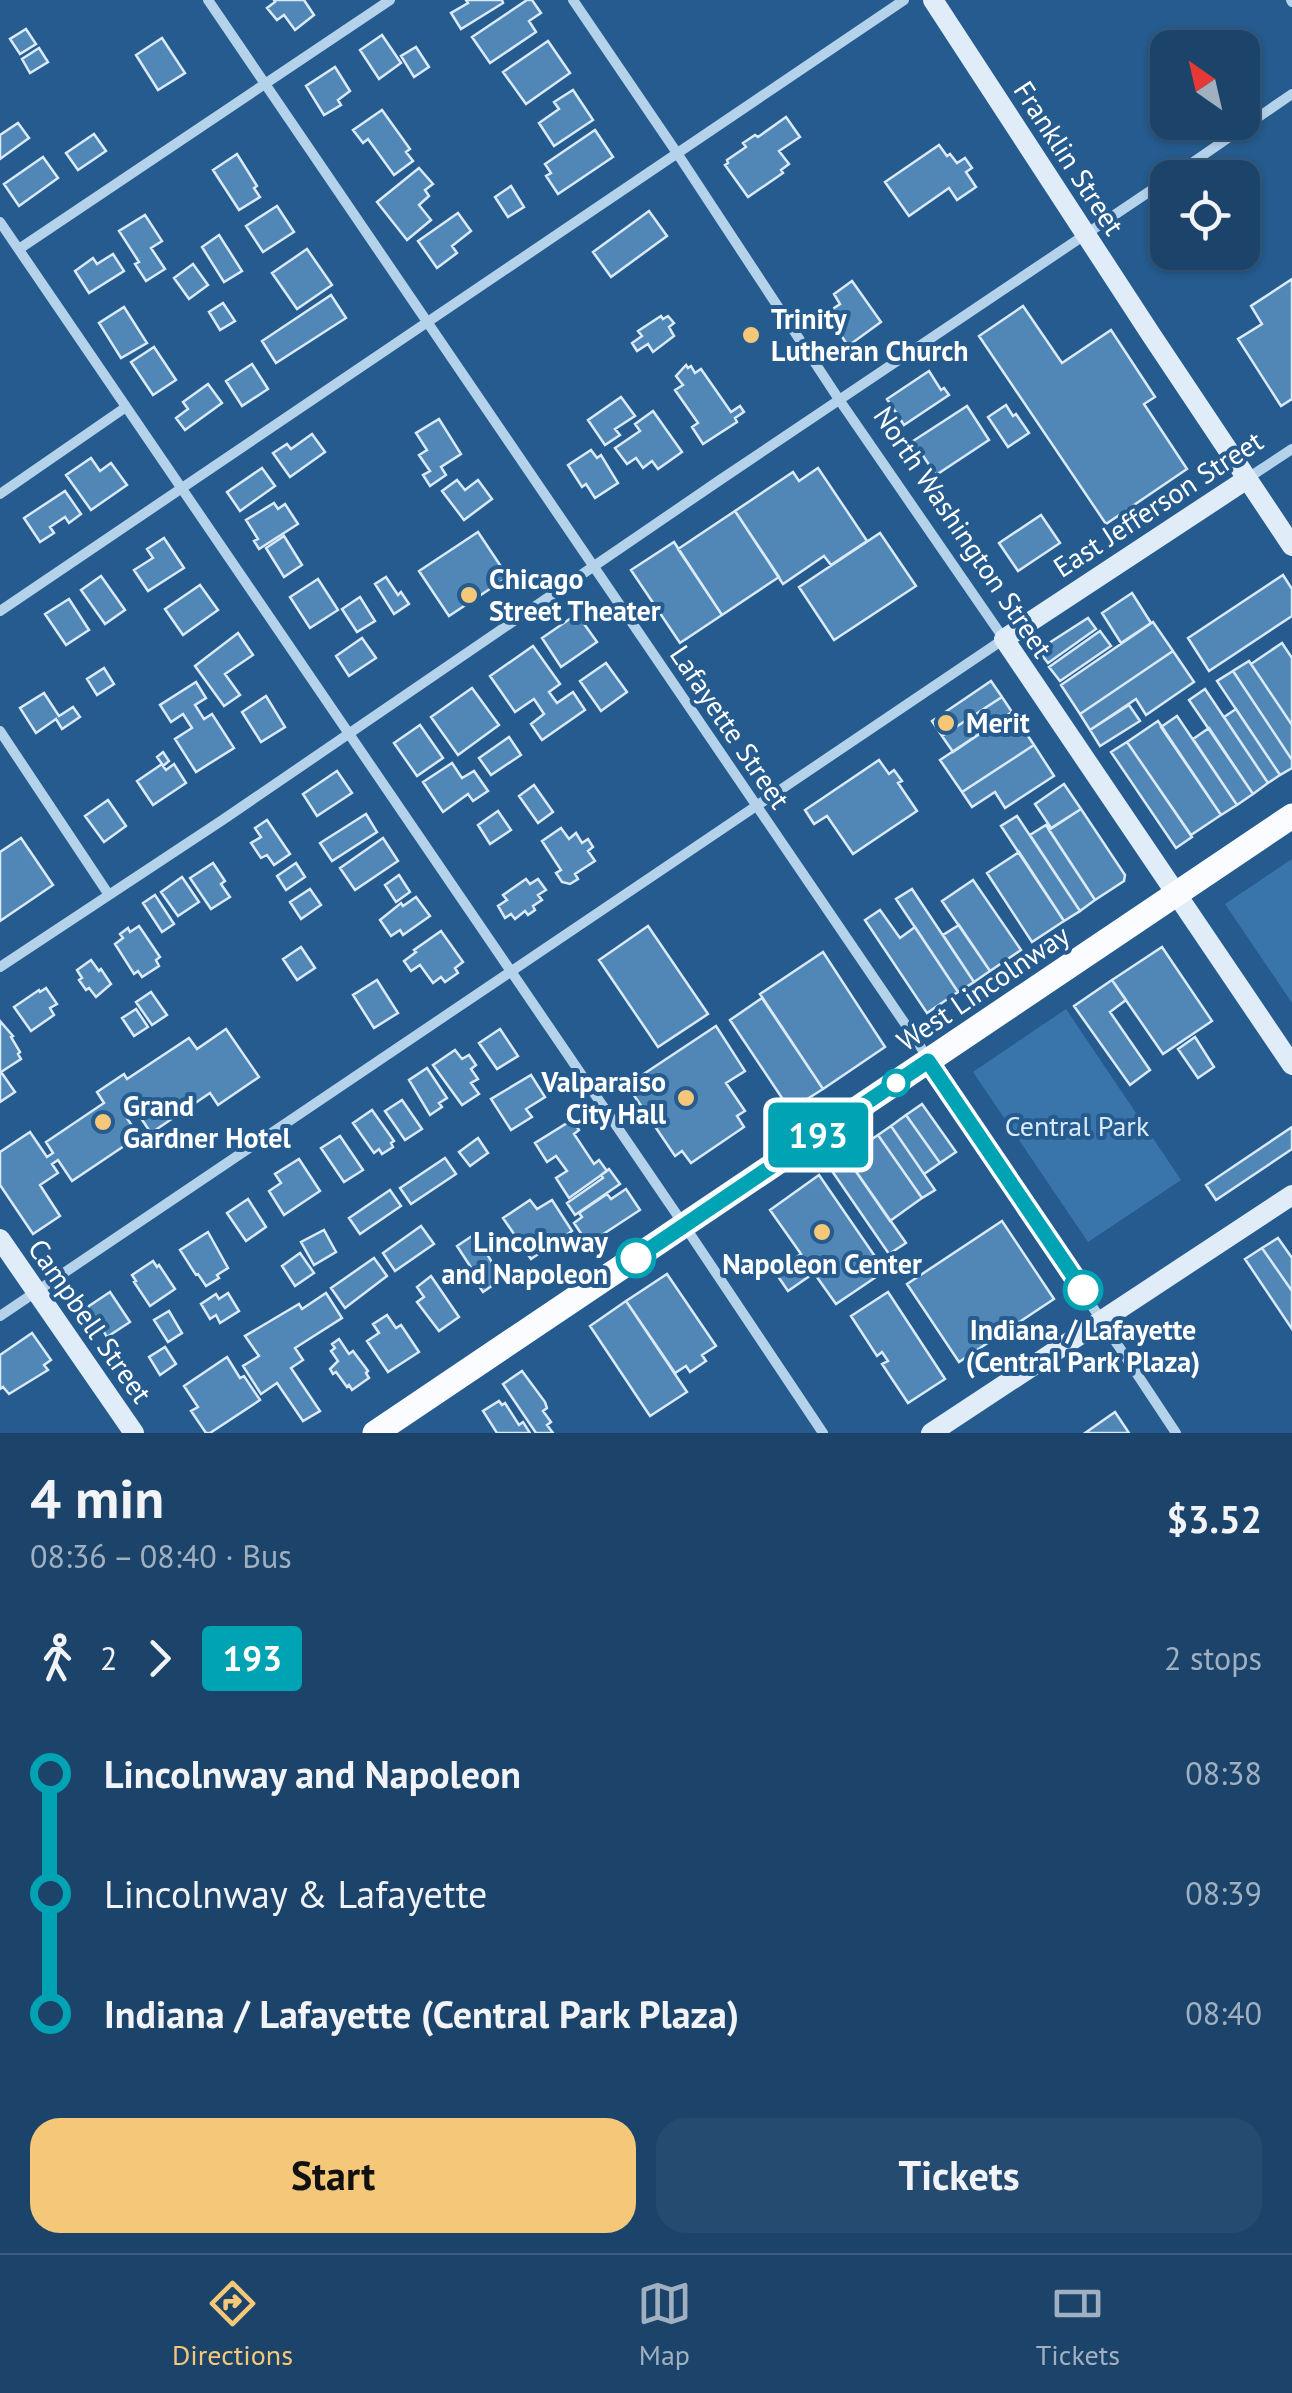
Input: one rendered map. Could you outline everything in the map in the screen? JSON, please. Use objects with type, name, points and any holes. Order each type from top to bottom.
[{"type":"main road","name":"Franklin Street","points":[[932,0],[1292,546]]},
{"type":"main road","name":"East Jefferson Street","points":[[1004,639],[1247,479]]},
{"type":"main road","name":"North Washington Street","points":[[1004,639],[1292,1065]]},
{"type":"main road","name":"West Lincolnway","points":[[375,1433],[1292,816]]},
{"type":"main road","points":[[931,1433],[1292,1195]]},
{"type":"main road","name":"Campbell Street","points":[[0,1239],[134,1433]]},
{"type":"street","name":"Lafayette Street","points":[[208,0],[912,1034],[1176,1433]]},
{"type":"street","points":[[19,250],[390,0]]},
{"type":"street","name":"North Washington Street","points":[[573,0],[1004,639]]},
{"type":"street","points":[[0,611],[904,0]]},
{"type":"street","points":[[1195,160],[1292,94]]},
{"type":"street","points":[[0,967],[1150,191]]},
{"type":"street","points":[[0,222],[823,1433]]},
{"type":"street","points":[[0,494],[126,407]]},
{"type":"street","name":"East Jefferson Street","points":[[1247,479],[1292,448]]},
{"type":"street","points":[[0,1316],[1004,639]]},
{"type":"street","points":[[0,731],[109,895]]},
{"type":"green space","points":[[1292,859],[1292,1003],[1225,904]]},
{"type":"green space","name":"Central Park","points":[[1066,1009],[1181,1180],[1088,1242],[973,1072]]},
{"type":"building","points":[[274,0],[304,0],[314,15],[295,30],[284,15],[277,20],[267,8]]},
{"type":"building","points":[[466,0],[503,3],[461,29],[451,13],[468,3]]},
{"type":"building","points":[[532,0],[541,13],[529,21],[536,32],[490,63],[472,37]]},
{"type":"building","points":[[26,29],[36,44],[20,54],[10,39]]},
{"type":"building","points":[[382,35],[401,63],[379,79],[360,50]]},
{"type":"building","points":[[162,38],[185,73],[158,90],[136,55]]},
{"type":"building","points":[[548,41],[570,73],[526,104],[503,72]]},
{"type":"building","points":[[416,47],[429,67],[414,77],[401,56]]},
{"type":"building","points":[[39,48],[48,62],[30,73],[22,59]]},
{"type":"building","points":[[335,67],[350,91],[338,100],[341,105],[324,115],[306,86]]},
{"type":"building","points":[[573,90],[593,120],[554,146],[539,123],[559,109],[554,102]]},
{"type":"building","points":[[382,110],[410,149],[406,152],[413,161],[394,175],[368,139],[363,143],[353,130]]},
{"type":"building","points":[[786,117],[800,137],[779,151],[789,164],[781,170],[783,173],[748,197],[725,165],[727,160],[746,147],[743,143]]},
{"type":"building","points":[[18,123],[29,138],[0,159],[0,135]]},
{"type":"building","points":[[595,130],[613,157],[558,194],[546,176],[551,173],[545,164]]},
{"type":"building","points":[[94,134],[106,151],[78,170],[66,153]]},
{"type":"building","points":[[939,145],[957,163],[965,158],[972,168],[966,172],[976,187],[957,200],[949,188],[909,216],[885,182]]},
{"type":"building","points":[[237,154],[260,197],[239,210],[213,170]]},
{"type":"building","points":[[43,157],[58,178],[19,206],[4,184]]},
{"type":"building","points":[[419,168],[433,184],[425,190],[429,196],[419,205],[431,220],[407,240],[377,202]]},
{"type":"building","points":[[511,186],[524,207],[508,217],[495,197]]},
{"type":"building","points":[[277,206],[294,232],[263,252],[246,226]]},
{"type":"building","points":[[649,211],[667,236],[611,277],[593,252]]},
{"type":"building","points":[[458,213],[471,231],[452,246],[457,253],[437,268],[418,241]]},
{"type":"building","points":[[145,215],[162,241],[151,248],[165,269],[146,281],[119,231]]},
{"type":"building","points":[[219,235],[242,271],[224,282],[202,247]]},
{"type":"building","points":[[307,249],[332,285],[297,309],[272,273]]},
{"type":"building","points":[[113,254],[124,271],[89,293],[75,271],[93,258],[97,264]]},
{"type":"building","points":[[193,264],[208,285],[189,299],[174,278]]},
{"type":"building","points":[[1292,279],[1292,399],[1281,406],[1238,339],[1262,324],[1251,306]]},
{"type":"building","points":[[852,281],[881,322],[848,346],[837,329],[842,326],[831,310],[840,304],[834,294]]},
{"type":"building","points":[[331,295],[346,318],[276,363],[262,341]]},
{"type":"building","points":[[223,303],[235,321],[220,330],[209,312]]},
{"type":"building","points":[[1023,306],[1062,363],[1111,330],[1155,397],[1144,404],[1187,469],[1106,524],[979,336]]},
{"type":"building","points":[[124,307],[147,343],[121,358],[99,323]]},
{"type":"building","points":[[661,316],[668,316],[674,323],[669,327],[674,336],[653,352],[648,344],[637,351],[632,343],[642,336],[638,331]]},
{"type":"building","points":[[154,347],[176,380],[153,395],[131,362]]},
{"type":"building","points":[[252,364],[268,389],[242,406],[226,381]]},
{"type":"building","points":[[686,365],[695,373],[701,369],[731,412],[740,406],[744,412],[735,418],[737,422],[703,444],[692,427],[698,423],[675,390],[683,385],[676,376]]},
{"type":"building","points":[[929,371],[949,395],[904,425],[887,399]]},
{"type":"building","points":[[208,384],[222,403],[185,430],[176,418],[188,409],[183,402]]},
{"type":"building","points":[[621,397],[635,416],[615,429],[620,435],[605,445],[588,420]]},
{"type":"building","points":[[1006,405],[1029,433],[1008,447],[988,417]]},
{"type":"building","points":[[967,406],[989,440],[936,475],[913,441]]},
{"type":"building","points":[[653,411],[682,452],[658,469],[652,461],[643,468],[636,458],[627,464],[615,448],[640,431],[635,424]]},
{"type":"building","points":[[439,419],[461,454],[441,467],[446,475],[430,486],[423,475],[430,471],[419,455],[427,450],[416,433]]},
{"type":"building","points":[[312,434],[325,452],[290,477],[273,453],[287,444],[291,449]]},
{"type":"building","points":[[591,450],[597,458],[601,455],[618,483],[595,498],[586,484],[582,487],[568,465]]},
{"type":"building","points":[[91,458],[100,471],[111,463],[127,485],[91,510],[66,475]]},
{"type":"building","points":[[262,468],[275,486],[240,511],[227,492]]},
{"type":"building","points":[[818,468],[867,541],[831,565],[824,556],[783,584],[735,511],[793,472],[799,481]]},
{"type":"building","points":[[457,480],[465,490],[478,480],[492,499],[464,520],[442,491]]},
{"type":"building","points":[[65,491],[81,514],[69,523],[65,517],[50,527],[54,533],[40,542],[24,518]]},
{"type":"building","points":[[274,503],[278,509],[285,504],[298,524],[259,549],[254,541],[258,539],[246,520]]},
{"type":"building","points":[[735,511],[779,577],[722,615],[678,549]]},
{"type":"building","points":[[1041,515],[1060,543],[1018,571],[999,543]]},
{"type":"building","points":[[478,532],[508,577],[449,616],[419,571]]},
{"type":"building","points":[[880,533],[916,586],[834,640],[799,587]]},
{"type":"building","points":[[284,536],[302,565],[284,577],[266,548]]},
{"type":"building","points":[[164,538],[184,568],[148,591],[134,570],[153,558],[147,549]]},
{"type":"building","points":[[674,542],[722,615],[680,643],[631,570]]},
{"type":"building","points":[[1283,575],[1292,589],[1292,616],[1209,671],[1188,638]]},
{"type":"building","points":[[101,576],[125,610],[105,624],[81,590]]},
{"type":"building","points":[[386,577],[409,604],[394,614],[375,584]]},
{"type":"building","points":[[318,579],[338,610],[310,628],[290,597]]},
{"type":"building","points":[[200,585],[218,610],[183,635],[165,609]]},
{"type":"building","points":[[1132,593],[1151,623],[1121,643],[1102,613]]},
{"type":"building","points":[[360,597],[375,621],[357,632],[342,609]]},
{"type":"building","points":[[69,599],[89,630],[66,645],[45,614]]},
{"type":"building","points":[[577,614],[597,642],[561,667],[542,638]]},
{"type":"building","points":[[1088,618],[1096,629],[1048,663],[1038,650]]},
{"type":"building","points":[[1153,622],[1173,651],[1080,714],[1061,685]]},
{"type":"building","points":[[1100,631],[1111,646],[1060,681],[1049,667]]},
{"type":"building","points":[[238,633],[253,655],[225,674],[240,695],[224,706],[195,666]]},
{"type":"building","points":[[362,638],[376,658],[349,676],[336,656]]},
{"type":"building","points":[[1282,643],[1292,658],[1292,725],[1251,664]]},
{"type":"building","points":[[533,646],[560,684],[549,692],[557,703],[573,692],[585,710],[542,740],[531,724],[544,714],[534,699],[515,712],[490,676]]},
{"type":"building","points":[[1173,651],[1194,682],[1146,715],[1136,699],[1090,730],[1080,714]]},
{"type":"building","points":[[1249,661],[1292,725],[1292,760],[1233,671]]},
{"type":"building","points":[[606,663],[627,692],[601,711],[580,681]]},
{"type":"building","points":[[104,668],[114,684],[97,695],[87,679]]},
{"type":"building","points":[[1233,671],[1292,760],[1292,768],[1280,775],[1217,681]]},
{"type":"building","points":[[991,681],[1002,697],[942,736],[932,721]]},
{"type":"building","points":[[196,682],[206,698],[195,705],[204,719],[212,714],[234,748],[196,772],[175,739],[192,728],[183,714],[171,722],[160,705]]},
{"type":"building","points":[[472,688],[499,725],[458,755],[431,717]]},
{"type":"building","points":[[1205,689],[1268,783],[1253,794],[1189,700]]},
{"type":"building","points":[[44,693],[59,716],[73,707],[80,717],[62,729],[56,719],[36,733],[20,708]]},
{"type":"building","points":[[266,696],[285,727],[261,742],[242,712]]},
{"type":"building","points":[[1002,697],[1012,712],[953,752],[942,736]]},
{"type":"building","points":[[1129,705],[1140,721],[1100,746],[1090,730]]},
{"type":"building","points":[[1236,709],[1280,775],[1268,783],[1224,717]]},
{"type":"building","points":[[1012,712],[1034,745],[962,792],[940,760]]},
{"type":"building","points":[[1177,716],[1237,805],[1221,815],[1161,727]]},
{"type":"building","points":[[1158,721],[1221,815],[1191,835],[1127,742]]},
{"type":"building","points":[[420,725],[443,758],[417,776],[394,743]]},
{"type":"building","points":[[1209,728],[1253,794],[1237,805],[1193,739]]},
{"type":"building","points":[[509,737],[521,755],[491,775],[479,758]]},
{"type":"building","points":[[1127,742],[1192,837],[1176,848],[1111,752]]},
{"type":"building","points":[[1034,745],[1054,776],[1005,808],[995,792],[972,807],[962,792]]},
{"type":"building","points":[[163,752],[169,761],[163,766],[166,770],[174,764],[186,783],[153,805],[137,781],[162,764],[157,757]]},
{"type":"building","points":[[879,760],[889,774],[894,770],[917,811],[853,854],[827,816],[814,824],[805,810]]},
{"type":"building","points":[[452,763],[462,778],[474,771],[488,791],[473,801],[468,794],[443,812],[423,782]]},
{"type":"building","points":[[337,771],[352,793],[317,816],[303,794]]},
{"type":"building","points":[[1064,784],[1081,809],[1051,828],[1035,804]]},
{"type":"building","points":[[534,785],[553,812],[538,823],[519,796]]},
{"type":"building","points":[[108,800],[126,826],[104,842],[85,816]]},
{"type":"building","points":[[1081,809],[1125,875],[1124,881],[1095,900],[1049,830]]},
{"type":"building","points":[[498,811],[511,830],[490,844],[478,825]]},
{"type":"building","points":[[366,814],[377,832],[332,861],[320,843]]},
{"type":"building","points":[[1017,816],[1080,911],[1064,921],[1001,826]]},
{"type":"building","points":[[267,820],[290,854],[274,865],[267,855],[261,858],[251,843],[261,837],[255,828]]},
{"type":"building","points":[[1046,825],[1095,900],[1080,911],[1030,835]]},
{"type":"building","points":[[561,828],[569,839],[576,833],[582,843],[588,839],[593,847],[588,851],[595,861],[575,874],[578,879],[570,884],[562,882],[556,873],[561,870],[542,841]]},
{"type":"building","points":[[21,838],[53,885],[0,921],[0,852]]},
{"type":"building","points":[[383,838],[398,861],[355,890],[340,868]]},
{"type":"building","points":[[1019,852],[1064,921],[1032,942],[987,873]]},
{"type":"building","points":[[213,863],[230,897],[211,909],[190,878]]},
{"type":"building","points":[[296,863],[305,877],[286,890],[277,876]]},
{"type":"building","points":[[399,875],[410,892],[396,902],[385,885]]},
{"type":"building","points":[[182,877],[199,902],[178,916],[161,892]]},
{"type":"building","points":[[526,879],[530,884],[538,879],[546,890],[538,895],[542,900],[528,915],[525,911],[515,919],[511,914],[505,918],[498,906],[507,900],[503,895]]},
{"type":"building","points":[[973,880],[1021,950],[990,971],[942,901]]},
{"type":"building","points":[[310,889],[321,905],[301,919],[290,902]]},
{"type":"building","points":[[912,889],[974,982],[958,992],[896,899]]},
{"type":"building","points":[[155,895],[174,924],[162,932],[143,903]]},
{"type":"building","points":[[416,897],[430,916],[403,935],[400,930],[391,936],[380,920],[401,903],[403,906]]},
{"type":"building","points":[[880,910],[900,938],[915,927],[958,992],[927,1013],[865,920]]},
{"type":"building","points":[[959,925],[990,971],[974,982],[943,935]]},
{"type":"building","points":[[139,926],[160,957],[156,960],[159,966],[142,977],[138,971],[134,974],[115,944],[128,928],[130,932]]},
{"type":"building","points":[[648,926],[708,1014],[658,1047],[599,960]]},
{"type":"building","points":[[441,931],[463,962],[455,968],[458,973],[445,982],[441,977],[433,983],[420,965],[411,971],[404,961]]},
{"type":"building","points":[[301,947],[315,968],[297,980],[283,959]]},
{"type":"building","points":[[1162,947],[1212,1021],[1163,1054],[1112,980]]},
{"type":"building","points":[[823,952],[885,1047],[823,1089],[760,994]]},
{"type":"building","points":[[91,960],[111,984],[96,997],[89,988],[86,990],[77,970]]},
{"type":"building","points":[[377,980],[398,1013],[374,1028],[353,995]]},
{"type":"building","points":[[1112,980],[1126,1000],[1110,1012],[1150,1070],[1130,1085],[1074,1006]]},
{"type":"building","points":[[46,988],[57,1004],[50,1008],[54,1015],[31,1031],[14,1007]]},
{"type":"building","points":[[151,992],[167,1015],[152,1025],[136,1002]]},
{"type":"building","points":[[762,998],[823,1089],[790,1110],[730,1020]]},
{"type":"building","points":[[136,1009],[148,1027],[134,1036],[122,1018]]},
{"type":"building","points":[[0,1021],[13,1036],[21,1059],[1,1072],[15,1092],[0,1102]]},
{"type":"building","name":"Valparaiso City Hall","points":[[716,1026],[745,1071],[726,1083],[745,1111],[737,1116],[744,1127],[691,1163],[682,1151],[675,1156],[627,1085]]},
{"type":"building","name":"Grand Gardner Hotel","points":[[226,1029],[259,1077],[218,1105],[210,1093],[151,1133],[132,1105],[122,1111],[139,1136],[72,1181],[58,1160],[52,1164],[58,1173],[40,1185],[60,1216],[33,1234],[0,1185],[0,1152],[30,1132],[47,1157],[53,1153],[46,1142],[104,1103],[97,1092],[124,1074],[127,1079],[189,1038],[197,1049]]},
{"type":"building","points":[[500,1029],[518,1056],[497,1069],[479,1043]]},
{"type":"building","points":[[1195,1037],[1214,1067],[1198,1078],[1178,1049]]},
{"type":"building","points":[[455,1050],[462,1059],[469,1055],[476,1065],[471,1069],[478,1079],[471,1083],[479,1094],[462,1105],[433,1065]]},
{"type":"building","points":[[427,1068],[447,1098],[430,1115],[409,1080]]},
{"type":"building","points":[[531,1075],[545,1097],[526,1109],[532,1117],[511,1130],[491,1099]]},
{"type":"building","points":[[402,1100],[422,1129],[405,1140],[385,1111]]},
{"type":"building","points":[[922,1104],[956,1152],[940,1163],[906,1115]]},
{"type":"building","points":[[372,1110],[394,1141],[393,1147],[382,1154],[379,1149],[374,1153],[353,1123]]},
{"type":"building","points":[[906,1115],[940,1163],[924,1174],[891,1126]]},
{"type":"building","points":[[572,1120],[579,1130],[574,1134],[594,1164],[599,1160],[607,1171],[569,1198],[556,1178],[567,1171],[556,1156],[547,1162],[535,1143]]},
{"type":"building","points":[[891,1126],[935,1190],[922,1198],[878,1135]]},
{"type":"building","points":[[1292,1127],[1292,1149],[1216,1200],[1206,1185]]},
{"type":"building","points":[[878,1135],[922,1198],[890,1221],[846,1157]]},
{"type":"building","points":[[340,1136],[363,1170],[344,1182],[321,1148]]},
{"type":"building","points":[[478,1138],[488,1153],[470,1166],[459,1152]]},
{"type":"building","points":[[846,1157],[906,1243],[889,1254],[830,1168]]},
{"type":"building","points":[[445,1158],[456,1174],[411,1204],[400,1188]]},
{"type":"building","points":[[299,1159],[320,1191],[284,1215],[269,1191],[281,1183],[275,1174]]},
{"type":"building","points":[[609,1169],[620,1184],[575,1215],[567,1203],[603,1178],[601,1175]]},
{"type":"building","name":"Napoleon Center","points":[[819,1175],[885,1271],[836,1304],[814,1273],[788,1291],[775,1272],[801,1254],[770,1210]]},
{"type":"building","points":[[626,1189],[640,1210],[588,1244],[574,1223],[582,1217],[579,1213],[607,1194],[611,1199]]},
{"type":"building","points":[[390,1190],[401,1206],[360,1234],[349,1218]]},
{"type":"building","points":[[248,1199],[266,1227],[246,1241],[227,1213]]},
{"type":"building","points":[[530,1200],[537,1209],[552,1200],[572,1231],[531,1259],[503,1218]]},
{"type":"building","points":[[1002,1221],[1054,1299],[959,1362],[907,1284]]},
{"type":"building","points":[[421,1226],[434,1244],[395,1271],[383,1253]]},
{"type":"building","points":[[324,1230],[336,1252],[314,1265],[301,1242]]},
{"type":"building","points":[[208,1232],[228,1268],[206,1286],[180,1250]]},
{"type":"building","points":[[475,1234],[502,1279],[483,1292],[457,1246]]},
{"type":"building","points":[[1278,1238],[1292,1258],[1292,1291],[1262,1248]]},
{"type":"building","points":[[1262,1248],[1292,1291],[1292,1329],[1245,1259]]},
{"type":"building","points":[[300,1253],[314,1273],[295,1286],[282,1266]]},
{"type":"building","points":[[374,1258],[387,1276],[345,1308],[331,1288]]},
{"type":"building","points":[[153,1261],[175,1289],[150,1306],[132,1275]]},
{"type":"building","points":[[667,1274],[716,1346],[702,1355],[706,1361],[690,1372],[686,1366],[675,1373],[626,1301]]},
{"type":"building","points":[[431,1276],[459,1317],[439,1331],[417,1302],[424,1297],[417,1287]]},
{"type":"building","points":[[110,1292],[130,1322],[107,1337],[99,1324],[95,1327],[87,1316],[89,1306]]},
{"type":"building","points":[[888,1292],[945,1379],[908,1403],[882,1364],[888,1361],[882,1352],[877,1356],[851,1316]]},
{"type":"building","points":[[228,1293],[239,1311],[220,1323],[216,1315],[210,1319],[201,1304],[216,1294],[219,1299]]},
{"type":"building","points":[[326,1293],[342,1318],[295,1348],[303,1360],[291,1368],[320,1411],[303,1421],[277,1383],[261,1394],[243,1366],[259,1356],[245,1336]]},
{"type":"building","points":[[626,1301],[687,1392],[650,1416],[590,1326]]},
{"type":"building","points":[[169,1311],[182,1333],[168,1342],[154,1320]]},
{"type":"building","points":[[387,1315],[396,1328],[401,1325],[419,1352],[388,1372],[367,1341],[379,1333],[373,1324]]},
{"type":"building","points":[[32,1333],[51,1360],[44,1365],[48,1370],[9,1394],[3,1387],[0,1389],[0,1355]]},
{"type":"building","points":[[339,1339],[368,1371],[369,1378],[352,1390],[330,1369],[338,1361],[331,1351],[335,1348],[332,1344]]},
{"type":"building","points":[[165,1347],[176,1364],[160,1375],[149,1357]]},
{"type":"building","points":[[227,1357],[260,1400],[206,1433],[191,1411],[198,1407],[184,1386]]},
{"type":"building","points":[[522,1371],[545,1402],[547,1408],[543,1411],[553,1433],[536,1433],[503,1384]]},
{"type":"building","points":[[499,1401],[530,1433],[497,1433],[483,1411]]},
{"type":"building","points":[[1115,1412],[1129,1433],[1085,1433]]},
{"type":"bus line","name":"193","points":[[636,1258],[928,1061],[1083,1290]]},
{"type":"place","name":"Trinity Lutheran Church","points":[[751,335]]},
{"type":"place","name":"Chicago Street Theater","points":[[469,595]]},
{"type":"place","name":"Merit","points":[[946,723]]},
{"type":"place","name":"Valparaiso City Hall","points":[[686,1098]]},
{"type":"place","name":"Grand Gardner Hotel","points":[[103,1122]]},
{"type":"place","name":"Napoleon Center","points":[[822,1232]]},
{"type":"place","name":"Lincolnway and Napoleon","points":[[636,1258]]},
{"type":"place","name":"Indiana / Lafayette (Central Park Plaza)","points":[[1083,1290]]}]
